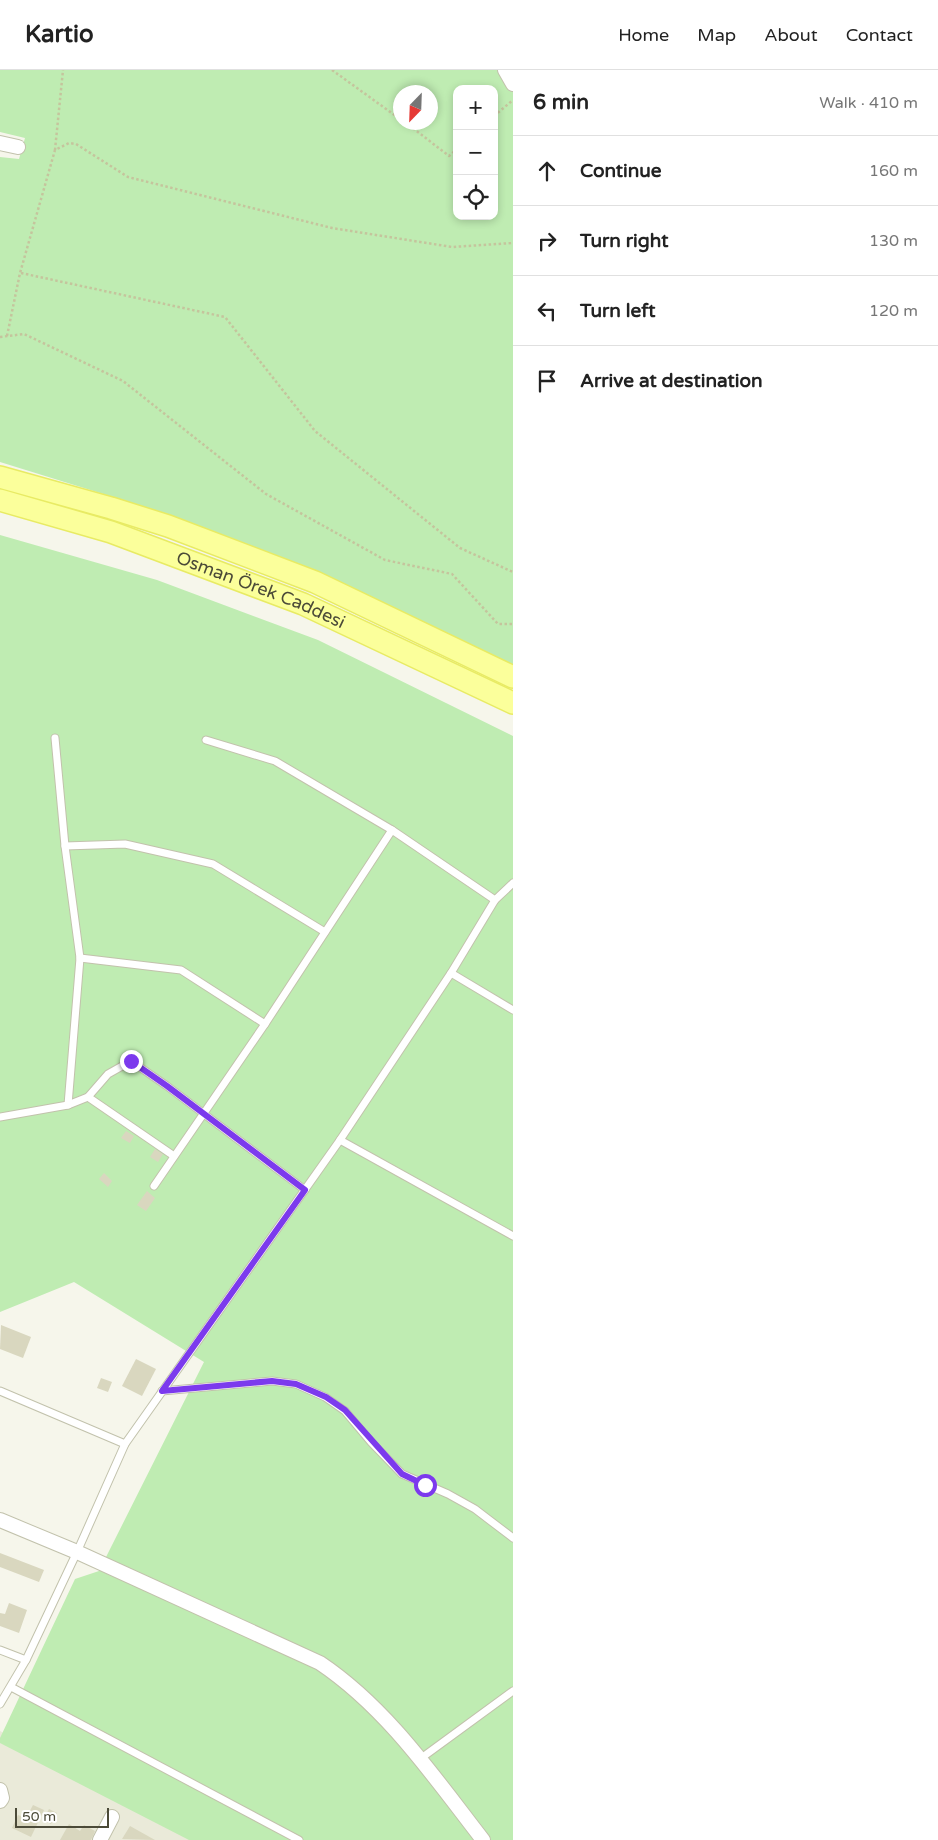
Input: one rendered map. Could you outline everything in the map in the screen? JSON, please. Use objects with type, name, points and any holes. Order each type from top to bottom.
[{"type":"main road","name":"Osman Örek Caddesi","points":[[0,477],[168,526],[315,582],[513,677]]},
{"type":"main road","name":"Osman Örek Caddesi","points":[[0,500],[111,532],[303,604],[513,703]]},
{"type":"street","points":[[505,70],[513,84]]},
{"type":"street","points":[[0,143],[18,147]]},
{"type":"street","points":[[0,1520],[77,1552],[320,1663],[355,1689],[420,1759],[483,1840]]},
{"type":"street","points":[[0,1790],[2,1798],[0,1801]]},
{"type":"street","points":[[100,1840],[112,1817]]},
{"type":"lane","points":[[54,738],[65,846],[80,958],[68,1105]]},
{"type":"lane","points":[[206,740],[275,761],[392,830],[494,900]]},
{"type":"lane","points":[[154,1186],[265,1024],[392,830]]},
{"type":"lane","points":[[65,846],[125,844],[213,864],[325,932]]},
{"type":"lane","points":[[0,1704],[26,1660],[125,1444],[340,1140],[451,972],[494,900],[513,883]]},
{"type":"lane","points":[[80,958],[181,970],[265,1024]]},
{"type":"lane","points":[[451,972],[513,1010]]},
{"type":"lane","points":[[0,1117],[68,1105],[88,1097],[108,1074],[131,1061],[305,1190]]},
{"type":"lane","points":[[88,1097],[174,1156]]},
{"type":"lane","points":[[340,1140],[513,1236]]},
{"type":"lane","points":[[162,1391],[272,1381],[296,1384],[326,1397],[345,1410],[402,1474],[448,1494],[475,1509],[513,1538]]},
{"type":"lane","points":[[0,1391],[125,1444]]},
{"type":"lane","points":[[0,1650],[26,1660]]},
{"type":"lane","points":[[11,1687],[299,1840]]},
{"type":"lane","points":[[420,1759],[513,1691]]},
{"type":"path","points":[[7,336],[20,273],[55,150],[63,70]]},
{"type":"path","points":[[332,70],[393,114]]},
{"type":"path","points":[[498,113],[513,100]]},
{"type":"path","points":[[415,130],[449,156],[453,152]]},
{"type":"path","points":[[55,150],[69,143],[76,144],[128,177],[332,228],[452,247],[513,243]]},
{"type":"path","points":[[20,273],[225,317],[315,430],[460,548],[513,572]]},
{"type":"path","points":[[0,337],[24,334],[123,381],[266,494],[385,560],[452,574],[498,624],[513,624]]},
{"type":"shaded area","points":[[0,1731],[207,1840],[0,1840]]},
{"type":"green space","points":[[0,70],[513,70],[513,665],[333,579],[142,506],[0,462],[0,157],[19,159],[25,138],[0,132]]},
{"type":"green space","points":[[0,535],[157,580],[318,640],[513,736],[513,1840],[189,1840],[0,1743],[0,1738],[75,1579],[99,1571],[204,1362],[74,1282],[0,1312]]},
{"type":"building","points":[[126,1131],[134,1136],[130,1143],[121,1138]]},
{"type":"building","points":[[155,1149],[163,1154],[158,1162],[150,1157]]},
{"type":"building","points":[[104,1173],[112,1181],[108,1187],[99,1179]]},
{"type":"building","points":[[147,1191],[155,1198],[146,1211],[137,1205]]},
{"type":"building","points":[[1,1325],[31,1337],[23,1358],[0,1349]]},
{"type":"building","points":[[136,1359],[156,1369],[142,1396],[122,1386]]},
{"type":"building","points":[[101,1378],[112,1382],[108,1392],[97,1388]]},
{"type":"building","points":[[0,1553],[44,1570],[39,1582],[0,1567]]},
{"type":"building","points":[[9,1603],[27,1610],[19,1633],[0,1626],[0,1613],[5,1614]]},
{"type":"building","points":[[33,1805],[44,1810],[31,1837],[12,1828],[18,1815],[26,1818]]},
{"type":"building","points":[[49,1809],[57,1813],[51,1824],[43,1820]]},
{"type":"building","points":[[69,1824],[80,1831],[84,1825],[95,1831],[91,1840],[60,1840]]},
{"type":"building","points":[[130,1826],[155,1840],[122,1839]]},
{"type":"route","points":[[131,1061],[305,1190],[162,1391],[272,1381],[296,1384],[326,1397],[345,1410],[371,1442],[402,1474],[425,1485]]}]
